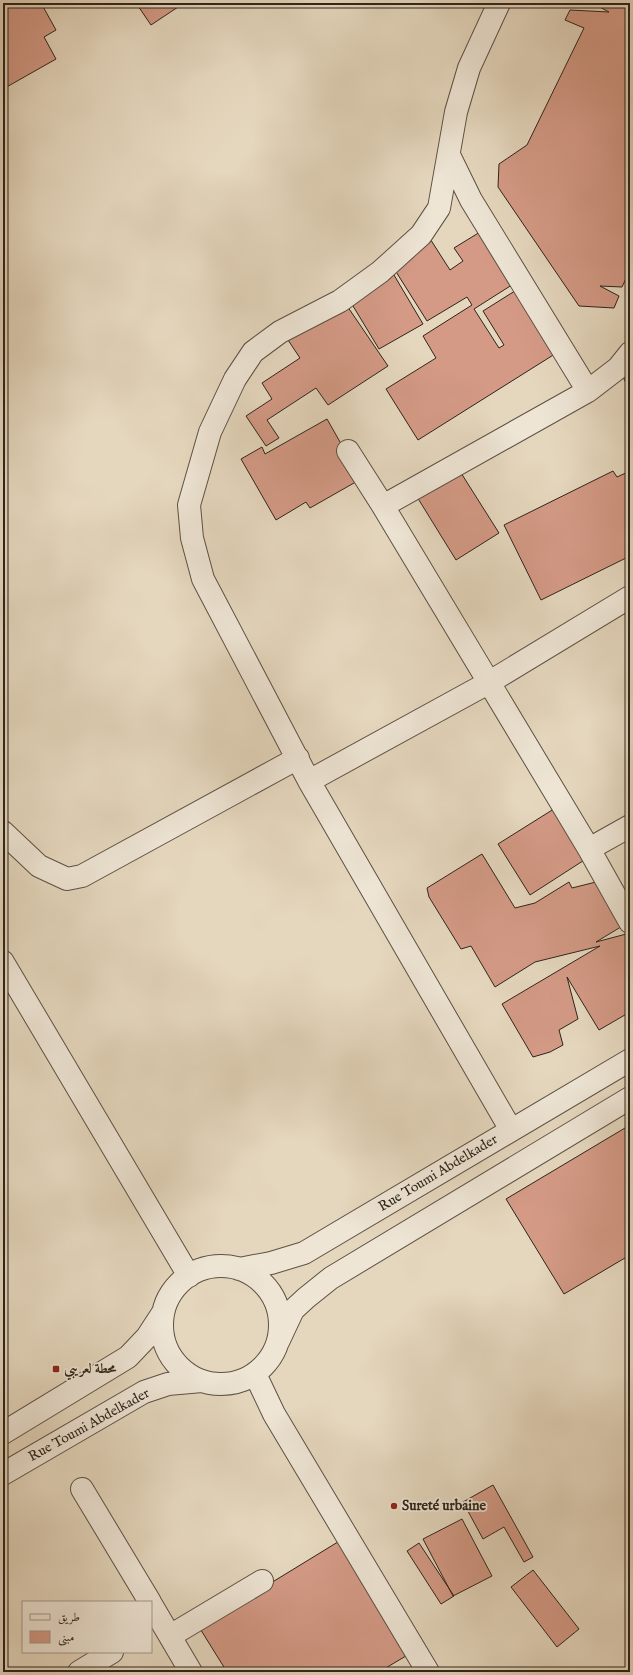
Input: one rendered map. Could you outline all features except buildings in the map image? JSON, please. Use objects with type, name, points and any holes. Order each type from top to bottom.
[{"type":"street","points":[[499,3],[469,68],[456,112],[439,208],[421,235],[380,272],[340,301],[280,332],[253,352],[235,379],[210,432],[189,505],[192,538],[203,579],[309,781],[511,1130]]},
{"type":"street","points":[[449,155],[471,200],[588,391]]},
{"type":"street","points":[[382,506],[588,391],[618,368],[630,354]]},
{"type":"street","points":[[348,451],[630,922]]},
{"type":"street","points":[[309,781],[488,683],[630,597]]},
{"type":"street","points":[[3,832],[39,866],[67,879],[82,876],[298,758]]},
{"type":"street","points":[[588,850],[630,826]]},
{"type":"street","points":[[3,962],[189,1276]]},
{"type":"street","name":"Rue Toumi Abdelkader","points":[[239,1269],[304,1253],[630,1060]]},
{"type":"street","points":[[162,1314],[162,1335],[170,1356],[184,1371],[202,1381],[222,1384],[236,1383],[255,1374],[270,1359],[293,1310],[331,1278],[630,1098]]},
{"type":"street","points":[[3,1432],[128,1357],[147,1337],[162,1314],[170,1295],[183,1279],[198,1270],[218,1266],[239,1269],[257,1278],[275,1302],[280,1322],[278,1342]]},
{"type":"street","points":[[255,1374],[274,1414],[428,1672]]},
{"type":"street","name":"Rue Toumi Abdelkader","points":[[3,1474],[144,1392],[168,1384],[202,1381]]},
{"type":"street","points":[[82,1489],[147,1601]]},
{"type":"street","points":[[157,1619],[262,1581]]},
{"type":"street","points":[[152,1610],[191,1672]]},
{"type":"street","points":[[79,1672],[110,1653]]},
{"type":"place","name":"محطة لعريبي","points":[[56,1369]]},
{"type":"place","name":"Sureté urbaine","points":[[394,1506]]}]
